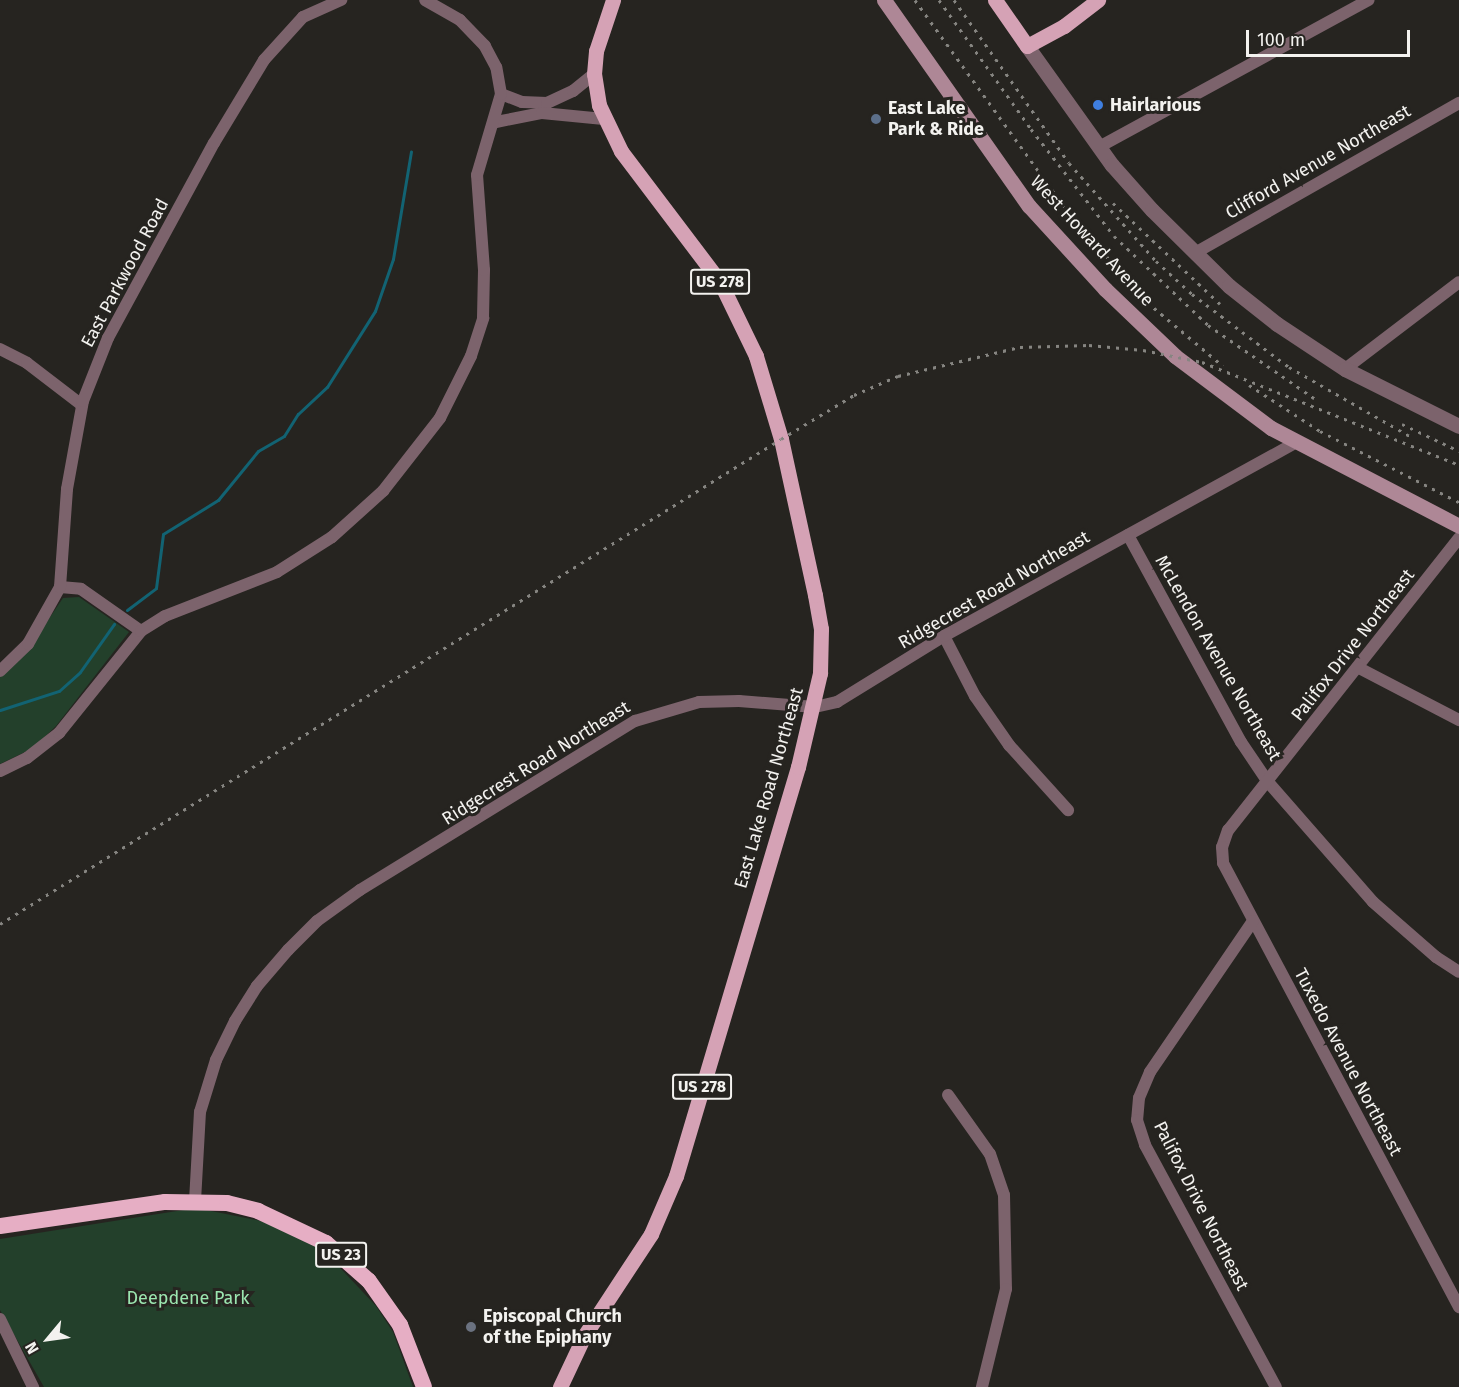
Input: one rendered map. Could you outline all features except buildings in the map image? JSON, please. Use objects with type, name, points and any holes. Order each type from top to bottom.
[{"type":"highway","name":"US 23","points":[[1,1227],[195,1201],[258,1211],[326,1243],[369,1281],[392,1312],[409,1345],[423,1387]]},
{"type":"main road","name":"East Lake Road Northeast","points":[[560,1387],[584,1336],[655,1226],[676,1176],[815,707],[820,673],[819,615],[781,439],[756,356],[720,282],[621,151],[604,120],[594,74],[596,51],[613,0]]},
{"type":"main road","name":"West Howard Avenue","points":[[884,0],[1029,206],[1105,289],[1175,356],[1245,411],[1295,443],[1459,526]]},
{"type":"main road","points":[[995,0],[1027,46],[1064,26],[1098,0]]},
{"type":"street","name":"East Parkwood Road","points":[[0,671],[28,644],[60,587],[67,489],[82,405],[108,338],[242,94],[264,60],[303,17],[341,0]]},
{"type":"street","points":[[0,771],[27,758],[59,733],[141,631],[165,616],[277,572],[332,537],[383,491],[440,418],[471,356],[483,318],[484,270],[477,175],[484,144],[496,122],[501,94],[496,67],[486,46],[460,20],[425,0]]},
{"type":"street","points":[[1099,147],[1369,0]]},
{"type":"street","points":[[1027,46],[1099,147],[1194,253],[1268,317],[1345,369],[1459,426]]},
{"type":"street","points":[[501,94],[522,102],[547,103],[573,91],[594,74]]},
{"type":"street","name":"Clifford Avenue Northeast","points":[[1194,253],[1459,103]]},
{"type":"street","points":[[496,122],[542,113],[604,120]]},
{"type":"street","points":[[1345,369],[1459,282]]},
{"type":"street","points":[[0,349],[27,363],[82,405]]},
{"type":"street","name":"Ridgecrest Road Northeast","points":[[195,1201],[200,1112],[216,1060],[257,986],[317,921],[360,890],[635,721],[699,702],[739,701],[815,707],[837,702],[944,636],[1295,443]]},
{"type":"street","name":"McLendon Avenue Northeast","points":[[1128,535],[1241,742],[1268,782],[1373,902],[1436,957],[1459,972]]},
{"type":"street","name":"Palifox Drive Northeast","points":[[1228,830],[1359,668],[1459,538]]},
{"type":"street","points":[[60,587],[81,589],[141,631]]},
{"type":"street","points":[[944,636],[975,696],[1009,745],[1068,810]]},
{"type":"street","points":[[1359,668],[1459,720]]},
{"type":"street","name":"Tuxedo Avenue Northeast","points":[[1228,830],[1222,847],[1223,863],[1459,1307]]},
{"type":"street","name":"Palifox Drive Northeast","points":[[1253,921],[1150,1072],[1139,1098],[1137,1120],[1145,1145],[1276,1387]]},
{"type":"street","points":[[948,1095],[990,1154],[1004,1195],[1006,1289],[982,1387]]},
{"type":"street","points":[[0,1319],[33,1387]]},
{"type":"green space","points":[[79,597],[129,632],[56,726],[33,748],[0,764],[0,674],[44,626],[63,598]]},
{"type":"green space","name":"Deepdene Park","points":[[196,1208],[261,1221],[297,1234],[328,1255],[376,1306],[393,1332],[413,1387],[44,1387],[0,1310],[0,1239]]},
{"type":"waterway","points":[[127,610],[156,588],[163,534],[218,500],[258,451],[284,436],[298,414],[327,387],[375,311],[393,259],[411,152]]},
{"type":"waterway","points":[[0,710],[59,691],[80,672],[114,624]]},
{"type":"railway","points":[[915,0],[1070,215],[1147,302],[1223,366]]},
{"type":"railway","points":[[939,0],[1031,129],[1114,236],[1208,325],[1314,398]]},
{"type":"railway","points":[[954,0],[1069,163],[1156,261],[1192,294],[1289,367],[1411,437]]},
{"type":"railway","points":[[1113,203],[1220,304]]},
{"type":"railway","points":[[0,924],[781,439],[854,395],[898,376],[1020,347],[1089,345],[1143,350],[1202,362],[1459,465]]},
{"type":"railway","points":[[1249,385],[1320,431],[1459,502]]},
{"type":"railway","points":[[1402,424],[1459,451]]},
{"type":"place","name":"Hairlarious","points":[[1098,105]]},
{"type":"place","name":"East Lake Park & Ride","points":[[876,119]]},
{"type":"place","name":"Episcopal Church of the Epiphany","points":[[471,1327]]}]
